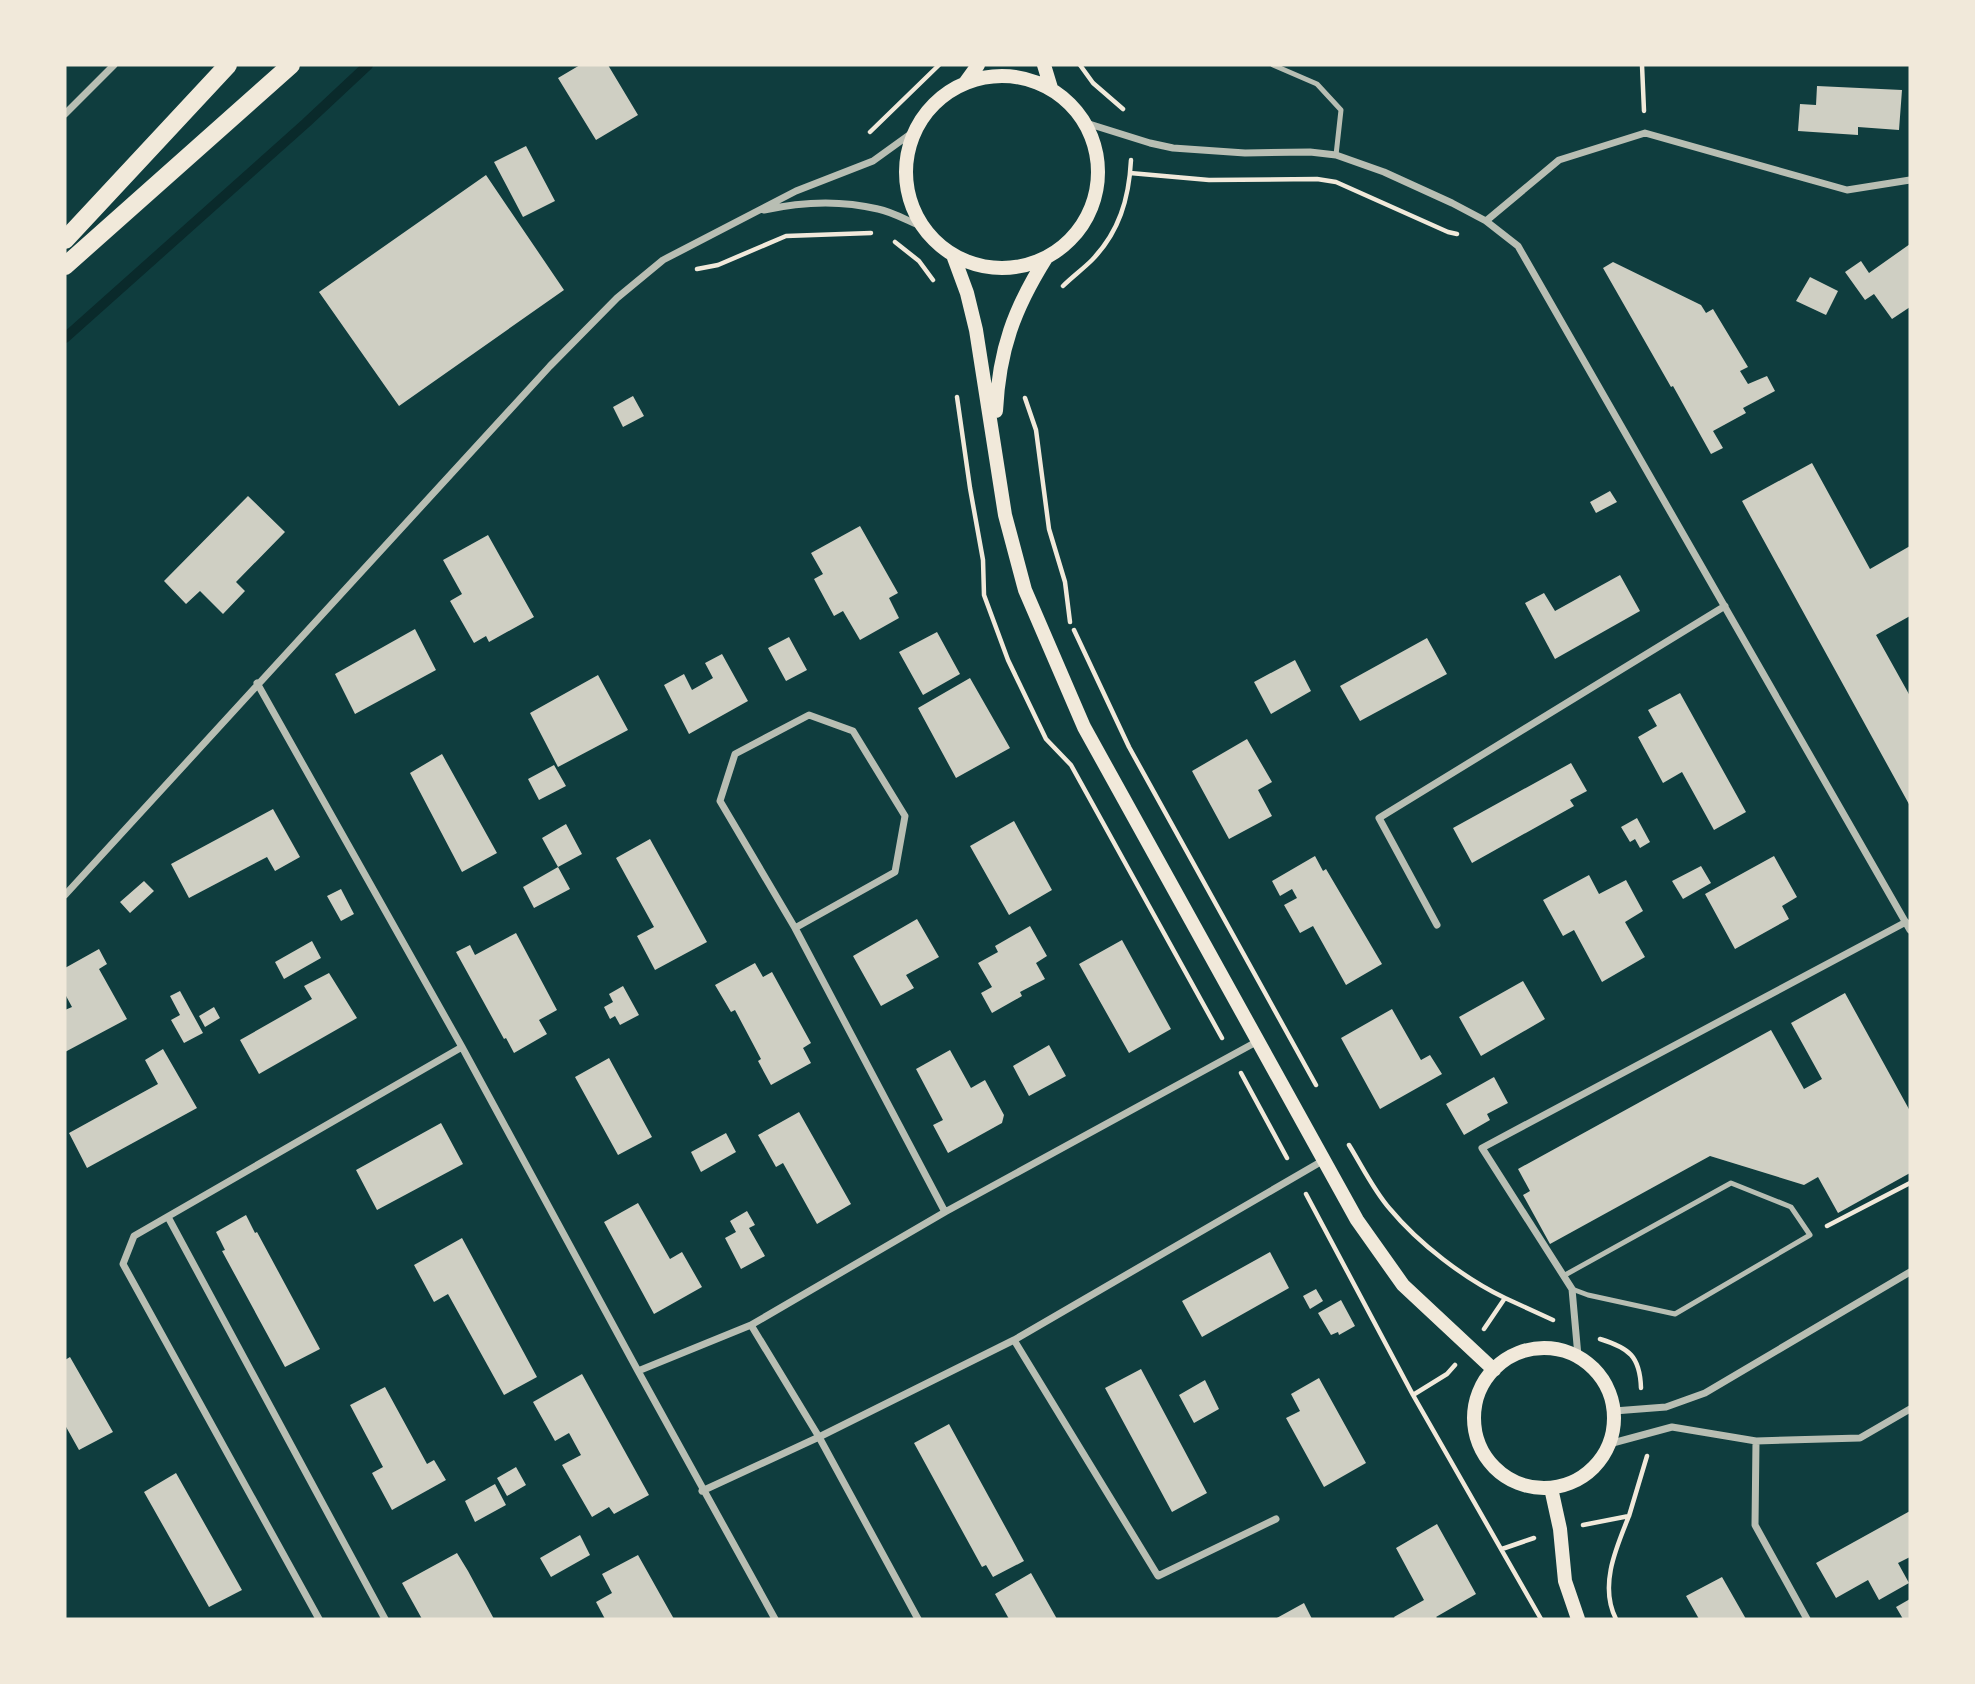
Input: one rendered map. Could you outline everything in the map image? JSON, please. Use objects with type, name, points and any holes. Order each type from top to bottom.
[{"type":"main road","points":[[65,240],[228,65]]},
{"type":"main road","points":[[65,266],[291,65]]},
{"type":"main road","points":[[965,83],[978,65]]},
{"type":"main road","points":[[1044,65],[1051,88]]},
{"type":"main road","points":[[1003,76],[1023,78],[1051,88],[1070,103],[1086,123],[1096,148],[1099,173],[1095,199],[1084,223],[1067,243],[1046,258],[1015,268],[983,267],[953,255],[923,228],[912,205],[906,180],[908,154],[916,130],[928,110],[965,83],[1003,76]]},
{"type":"main road","points":[[953,255],[968,293],[974,318],[1005,515],[1025,590],[1084,727],[1357,1220],[1403,1285],[1494,1370]]},
{"type":"main road","points":[[995,440],[998,383],[1009,328],[1046,258]]},
{"type":"main road","points":[[1534,1349],[1557,1349],[1578,1356],[1596,1371],[1608,1390],[1614,1412],[1614,1428],[1600,1461],[1587,1475],[1570,1484],[1551,1488],[1527,1486],[1505,1477],[1487,1460],[1476,1438],[1474,1413],[1480,1390],[1494,1370],[1512,1356],[1534,1349]]},
{"type":"main road","points":[[1551,1488],[1560,1529],[1565,1581],[1578,1619]]},
{"type":"street","points":[[65,114],[114,65]]},
{"type":"street","points":[[1086,123],[1150,144],[1173,148],[1336,155],[1384,172],[1486,221],[1518,246],[1908,926],[1482,1147],[1572,1289],[1578,1356]]},
{"type":"street","points":[[65,895],[550,366],[617,298],[663,260],[749,213],[796,191],[873,161],[916,130]]},
{"type":"street","points":[[1486,221],[1559,160],[1645,133],[1847,190],[1910,180]]},
{"type":"street","points":[[749,213],[785,205],[855,206],[878,209],[923,228]]},
{"type":"street","points":[[1437,925],[1379,818],[1726,606]]},
{"type":"street","points":[[257,683],[462,1047],[702,1490],[775,1619]]},
{"type":"street","points":[[794,928],[895,872],[905,816],[853,731],[809,715],[736,754],[720,801],[794,928],[945,1212]]},
{"type":"street","points":[[638,1371],[751,1325],[945,1212],[1259,1041]]},
{"type":"street","points":[[319,1619],[123,1264],[134,1236],[462,1047]]},
{"type":"street","points":[[702,1490],[819,1437],[1014,1340],[1324,1159]]},
{"type":"street","points":[[168,1217],[385,1619]]},
{"type":"street","points":[[1614,1412],[1666,1407],[1705,1393],[1910,1272]]},
{"type":"street","points":[[751,1325],[819,1437],[918,1619]]},
{"type":"street","points":[[1014,1340],[1158,1576],[1276,1519]]},
{"type":"street","points":[[1609,1444],[1672,1427],[1756,1441],[1860,1438],[1910,1409]]},
{"type":"street","points":[[1756,1441],[1755,1525],[1807,1619]]},
{"type":"lane","points":[[1273,65],[1317,84],[1341,110],[1336,155]]},
{"type":"lane","points":[[1564,1275],[1731,1183],[1791,1207],[1810,1235],[1675,1314],[1572,1289]]},
{"type":"path","points":[[862,140],[939,65]]},
{"type":"path","points":[[1080,65],[1093,83],[1128,113]]},
{"type":"path","points":[[1642,65],[1645,133]]},
{"type":"path","points":[[1058,291],[1090,262],[1113,233],[1125,205],[1131,154]]},
{"type":"path","points":[[1130,173],[1234,181],[1317,179],[1358,190],[1448,232],[1470,232],[1486,221]]},
{"type":"path","points":[[663,260],[708,269],[786,236],[873,233],[883,237]]},
{"type":"path","points":[[893,241],[919,261],[937,286]]},
{"type":"path","points":[[1026,390],[1025,401],[1036,430],[1049,529],[1065,582],[1069,619],[1129,747],[1320,1093]]},
{"type":"path","points":[[1347,1142],[1388,1208],[1412,1232],[1479,1286],[1575,1331],[1613,1343],[1630,1352],[1640,1369],[1642,1409]]},
{"type":"path","points":[[1810,1235],[1910,1183]]},
{"type":"path","points":[[1505,1298],[1470,1349],[1447,1374],[1413,1395],[1541,1619]]},
{"type":"path","points":[[1616,1619],[1611,1610],[1608,1578],[1618,1542],[1642,1481],[1647,1455],[1645,1435]]},
{"type":"path","points":[[1502,1549],[1560,1529],[1629,1516]]},
{"type":"building","points":[[580,65],[608,65],[638,115],[596,140],[558,78]]},
{"type":"building","points":[[1817,86],[1902,90],[1899,130],[1858,127],[1858,135],[1798,131],[1800,104],[1816,105]]},
{"type":"building","points":[[526,146],[555,201],[523,217],[494,162]]},
{"type":"building","points":[[486,175],[564,290],[399,406],[319,292]]},
{"type":"building","points":[[1910,244],[1910,307],[1892,319],[1874,294],[1865,300],[1845,272],[1861,261],[1869,273]]},
{"type":"building","points":[[1613,262],[1701,305],[1706,313],[1713,309],[1748,367],[1740,371],[1748,384],[1767,376],[1775,391],[1743,408],[1746,413],[1713,431],[1723,448],[1711,454],[1673,386],[1671,387],[1603,268]]},
{"type":"building","points":[[1810,277],[1838,291],[1826,315],[1796,301]]},
{"type":"building","points":[[633,396],[644,416],[623,427],[613,407]]},
{"type":"building","points":[[1812,463],[1870,569],[1910,546],[1910,616],[1876,635],[1910,696],[1910,806],[1742,501]]},
{"type":"building","points":[[1610,491],[1617,502],[1596,513],[1590,502]]},
{"type":"building","points":[[248,496],[285,532],[236,582],[245,591],[223,614],[200,591],[186,604],[164,581]]},
{"type":"building","points":[[860,526],[898,593],[889,598],[899,618],[860,640],[843,611],[834,616],[814,579],[823,574],[811,553]]},
{"type":"building","points":[[488,535],[534,617],[489,642],[486,636],[474,643],[450,601],[462,594],[443,560]]},
{"type":"building","points":[[1620,575],[1640,611],[1555,659],[1525,603],[1544,593],[1555,611]]},
{"type":"building","points":[[415,629],[436,670],[355,714],[335,674]]},
{"type":"building","points":[[937,632],[960,674],[923,695],[899,652]]},
{"type":"building","points":[[789,637],[807,670],[786,681],[768,648]]},
{"type":"building","points":[[1427,638],[1447,674],[1360,721],[1340,686]]},
{"type":"building","points":[[722,654],[748,701],[689,734],[664,685],[684,674],[692,690],[713,678],[705,663]]},
{"type":"building","points":[[1295,660],[1311,691],[1271,714],[1254,682]]},
{"type":"building","points":[[598,675],[628,730],[558,767],[530,713]]},
{"type":"building","points":[[970,678],[1010,748],[956,778],[918,708]]},
{"type":"building","points":[[1680,693],[1746,812],[1714,830],[1682,772],[1663,783],[1638,737],[1657,726],[1648,710]]},
{"type":"building","points":[[1247,739],[1272,782],[1258,790],[1272,816],[1229,839],[1192,771]]},
{"type":"building","points":[[442,754],[497,853],[462,872],[410,773]]},
{"type":"building","points":[[1571,763],[1587,791],[1570,800],[1574,806],[1472,863],[1453,828]]},
{"type":"building","points":[[554,765],[566,786],[539,800],[528,779]]},
{"type":"building","points":[[273,809],[300,857],[275,871],[267,857],[189,898],[171,864]]},
{"type":"building","points":[[1637,818],[1650,842],[1640,848],[1635,839],[1630,842],[1621,827]]},
{"type":"building","points":[[1014,821],[1052,890],[1009,915],[970,846]]},
{"type":"building","points":[[566,824],[582,854],[558,867],[542,838]]},
{"type":"building","points":[[650,839],[707,942],[655,970],[637,936],[654,927],[616,858]]},
{"type":"building","points":[[1315,856],[1323,871],[1326,869],[1382,964],[1346,985],[1313,926],[1300,933],[1284,905],[1297,898],[1292,889],[1280,896],[1272,881]]},
{"type":"building","points":[[1774,856],[1797,897],[1782,906],[1789,919],[1735,949],[1705,894]]},
{"type":"building","points":[[1701,866],[1711,883],[1683,899],[1672,881]]},
{"type":"building","points":[[558,867],[570,889],[534,908],[523,887]]},
{"type":"building","points":[[1589,875],[1599,894],[1626,880],[1643,911],[1625,922],[1645,957],[1602,982],[1574,930],[1563,936],[1543,900]]},
{"type":"building","points":[[144,881],[154,891],[130,913],[120,902]]},
{"type":"building","points":[[341,889],[354,914],[341,921],[327,896]]},
{"type":"building","points":[[917,919],[939,957],[906,975],[914,988],[881,1006],[853,956]]},
{"type":"building","points":[[1030,926],[1047,956],[1036,963],[1045,979],[1020,992],[1022,996],[992,1013],[981,993],[992,987],[978,963],[998,952],[995,946]]},
{"type":"building","points":[[516,933],[557,1010],[539,1020],[547,1034],[514,1053],[456,952],[470,945],[475,955]]},
{"type":"building","points":[[1122,940],[1171,1029],[1129,1053],[1079,964]]},
{"type":"building","points":[[312,941],[321,958],[284,979],[275,962]]},
{"type":"building","points":[[99,949],[107,964],[99,969],[127,1019],[65,1052],[65,1010],[72,1007],[65,994],[65,968]]},
{"type":"building","points":[[755,963],[763,977],[772,972],[811,1043],[803,1048],[811,1063],[771,1085],[758,1061],[761,1059],[735,1010],[731,1012],[715,985]]},
{"type":"building","points":[[329,973],[357,1018],[259,1074],[240,1040],[312,999],[304,986]]},
{"type":"building","points":[[1523,981],[1545,1019],[1481,1056],[1459,1017]]},
{"type":"building","points":[[623,986],[639,1015],[620,1025],[615,1016],[610,1019],[604,1007],[613,1002],[609,994]]},
{"type":"building","points":[[180,991],[203,1033],[184,1043],[171,1020],[180,1015],[170,996]]},
{"type":"building","points":[[1845,993],[1910,1111],[1910,1173],[1838,1213],[1818,1177],[1804,1185],[1710,1156],[1550,1244],[1523,1195],[1530,1191],[1518,1169],[1771,1030],[1804,1089],[1822,1079],[1791,1023]]},
{"type":"building","points":[[214,1007],[220,1018],[205,1027],[199,1016]]},
{"type":"building","points":[[1392,1009],[1421,1060],[1430,1055],[1442,1074],[1380,1109],[1341,1038]]},
{"type":"building","points":[[1049,1045],[1066,1076],[1029,1096],[1013,1066]]},
{"type":"building","points":[[163,1049],[197,1108],[87,1168],[69,1133],[158,1084],[145,1060]]},
{"type":"building","points":[[950,1050],[971,1088],[985,1080],[1004,1115],[1002,1123],[948,1153],[933,1125],[943,1120],[916,1069]]},
{"type":"building","points":[[609,1058],[652,1137],[618,1155],[575,1077]]},
{"type":"building","points":[[1494,1077],[1508,1103],[1487,1114],[1490,1120],[1464,1135],[1446,1104]]},
{"type":"building","points":[[799,1112],[851,1204],[817,1224],[783,1163],[776,1167],[758,1135]]},
{"type":"building","points":[[441,1123],[463,1164],[377,1210],[356,1170]]},
{"type":"building","points":[[726,1133],[736,1152],[701,1172],[691,1152]]},
{"type":"building","points":[[638,1203],[670,1259],[682,1252],[702,1287],[654,1314],[604,1222]]},
{"type":"building","points":[[747,1211],[755,1225],[749,1228],[765,1256],[741,1269],[725,1238],[736,1232],[730,1221]]},
{"type":"building","points":[[246,1215],[320,1349],[285,1367],[222,1251],[225,1250],[216,1232]]},
{"type":"building","points":[[462,1238],[537,1377],[504,1395],[448,1294],[434,1302],[414,1265]]},
{"type":"building","points":[[1270,1252],[1289,1288],[1202,1337],[1182,1301]]},
{"type":"building","points":[[1316,1289],[1323,1301],[1310,1309],[1303,1296]]},
{"type":"building","points":[[1341,1300],[1355,1326],[1339,1335],[1338,1332],[1331,1335],[1318,1313]]},
{"type":"building","points":[[70,1357],[113,1432],[79,1450],[65,1425],[65,1360]]},
{"type":"building","points":[[1141,1369],[1207,1493],[1172,1512],[1105,1388]]},
{"type":"building","points":[[582,1374],[649,1495],[614,1514],[609,1507],[592,1517],[562,1465],[581,1455],[569,1433],[555,1441],[533,1402]]},
{"type":"building","points":[[1319,1378],[1366,1463],[1324,1487],[1286,1418],[1300,1411],[1291,1394]]},
{"type":"building","points":[[1205,1380],[1219,1409],[1194,1423],[1179,1395]]},
{"type":"building","points":[[385,1387],[427,1464],[434,1460],[446,1480],[392,1510],[372,1473],[383,1467],[350,1405]]},
{"type":"building","points":[[949,1424],[1024,1561],[993,1577],[986,1565],[982,1567],[914,1443]]},
{"type":"building","points":[[516,1467],[526,1485],[507,1496],[497,1478]]},
{"type":"building","points":[[176,1473],[242,1590],[209,1607],[144,1492]]},
{"type":"building","points":[[495,1484],[506,1505],[475,1522],[465,1501]]},
{"type":"building","points":[[1910,1511],[1910,1557],[1898,1563],[1909,1583],[1879,1600],[1868,1580],[1836,1598],[1816,1563]]},
{"type":"building","points":[[1437,1524],[1476,1594],[1436,1617],[1438,1619],[1395,1619],[1394,1617],[1424,1600],[1396,1548]]},
{"type":"building","points":[[580,1535],[590,1555],[551,1577],[540,1558]]},
{"type":"building","points":[[457,1553],[494,1619],[422,1619],[402,1583]]},
{"type":"building","points":[[638,1555],[674,1619],[605,1619],[596,1602],[612,1593],[602,1574]]},
{"type":"building","points":[[1031,1573],[1057,1619],[1009,1619],[995,1594]]},
{"type":"building","points":[[1722,1577],[1746,1619],[1699,1619],[1686,1596]]},
{"type":"building","points":[[1910,1599],[1910,1619],[1903,1619],[1896,1607]]},
{"type":"building","points":[[1304,1603],[1312,1619],[1275,1619]]},
{"type":"waterway","points":[[65,338],[368,65]]}]
